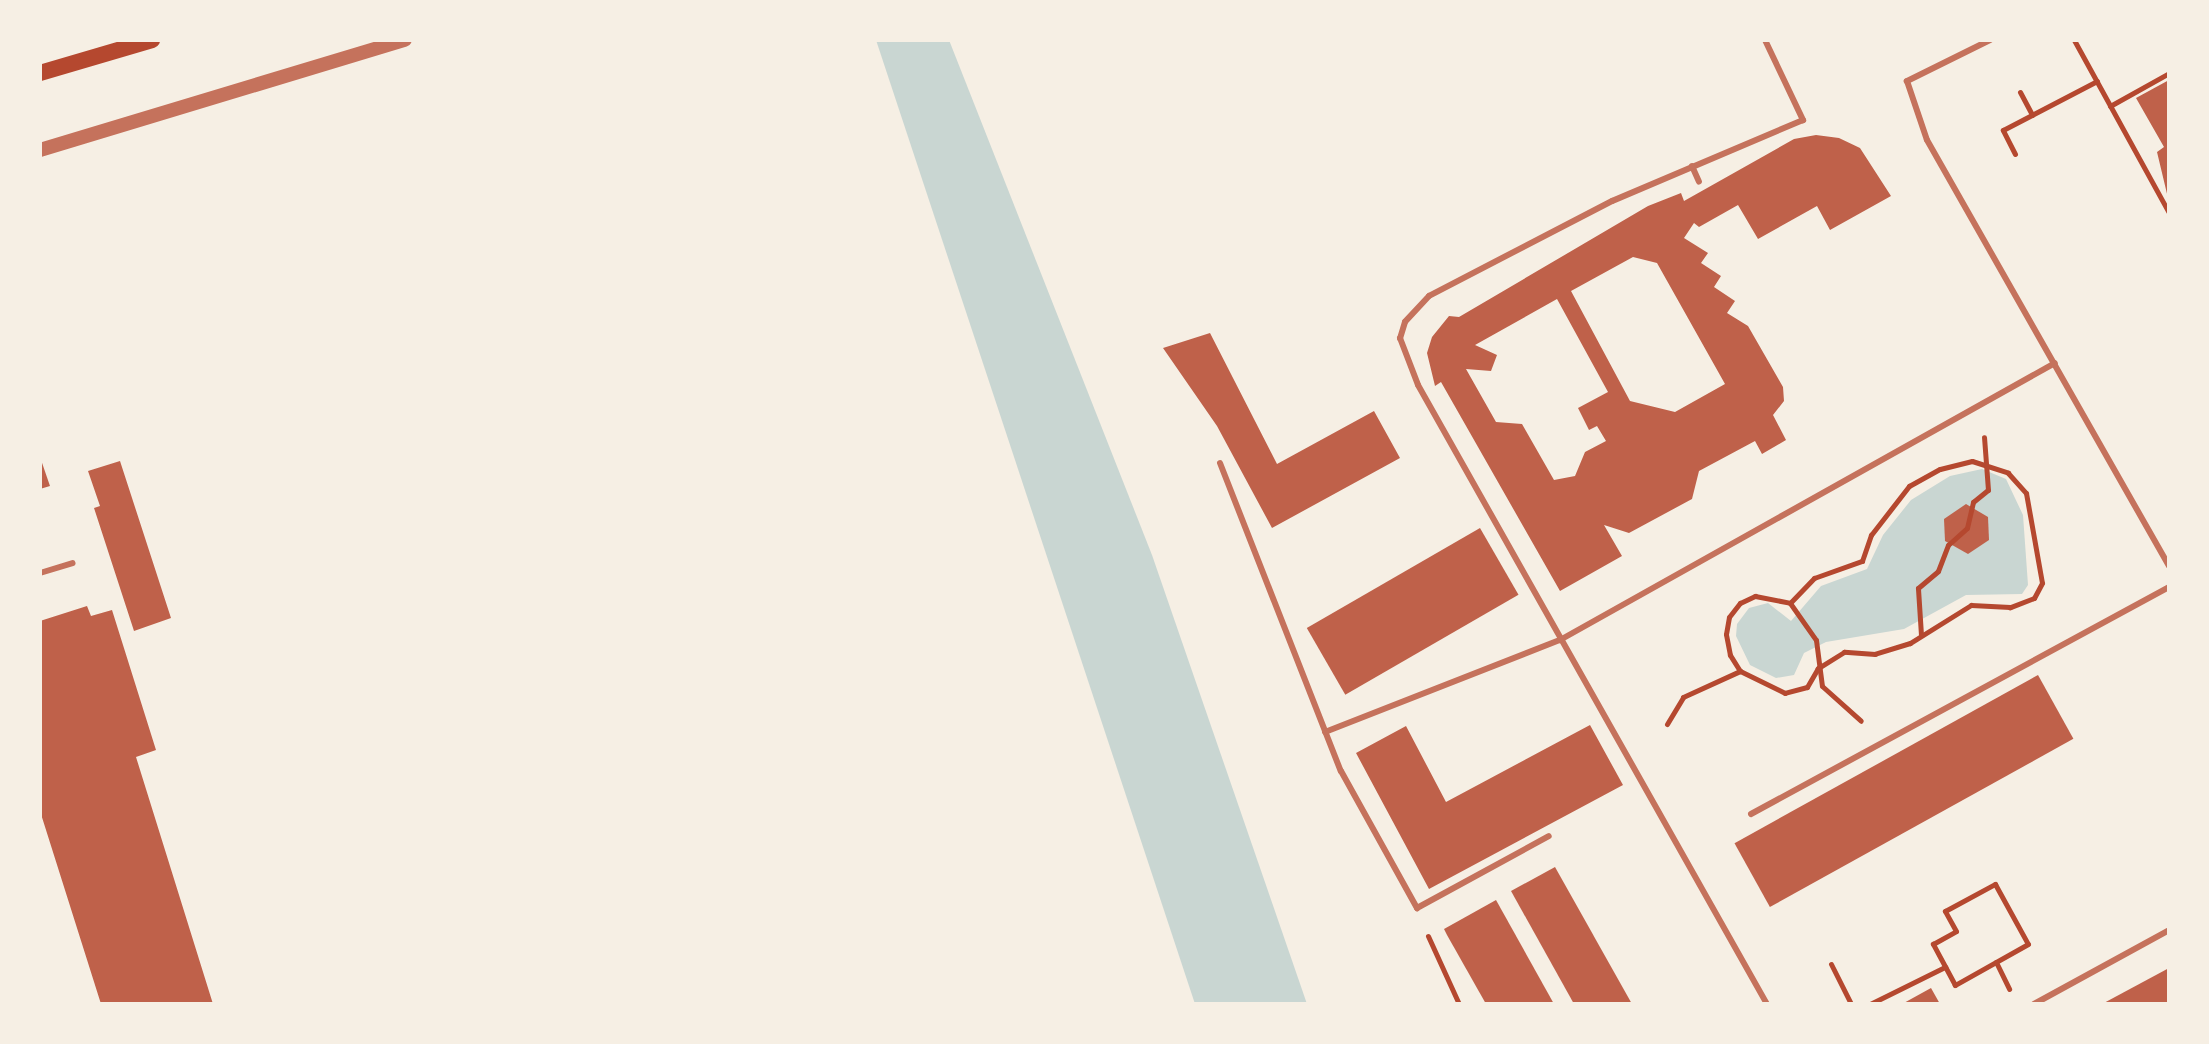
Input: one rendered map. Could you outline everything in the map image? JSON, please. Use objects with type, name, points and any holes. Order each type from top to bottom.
[{"type":"main road","points":[[40,73],[152,40]]},
{"type":"street","points":[[40,150],[405,40]]},
{"type":"lane","points":[[1765,40],[1803,120],[1612,201],[1429,296],[1405,322],[1400,338],[1418,385],[1767,1004]]},
{"type":"lane","points":[[1990,40],[1907,81],[1927,140],[2169,566]]},
{"type":"lane","points":[[1692,166],[1699,182]]},
{"type":"lane","points":[[1325,732],[1560,640],[2055,363]]},
{"type":"lane","points":[[1220,463],[1325,732],[1417,908],[1549,836]]},
{"type":"lane","points":[[40,573],[72,563]]},
{"type":"lane","points":[[1751,814],[2169,587]]},
{"type":"lane","points":[[2034,1004],[2169,930]]},
{"type":"path","points":[[2074,40],[2169,213]]},
{"type":"path","points":[[2110,106],[2169,73]]},
{"type":"path","points":[[2015,154],[2003,130],[2097,81]]},
{"type":"path","points":[[2020,92],[2032,115]]},
{"type":"path","points":[[1792,605],[1814,578],[1862,561],[1871,535],[1909,486],[1940,469],[1988,462],[2017,482],[2032,508],[2033,549],[2042,583],[2034,598],[2022,604],[1971,605],[1921,636],[1875,654],[1844,652],[1818,668],[1807,687],[1785,693],[1740,671],[1730,655],[1729,617],[1755,596],[1792,605],[1816,640],[1818,668],[1822,686],[1857,715],[1875,747]]},
{"type":"path","points":[[1921,636],[1918,588],[1938,571],[1948,545],[1967,528],[1973,502],[1988,490],[1988,466]]},
{"type":"path","points":[[1667,724],[1683,697],[1740,671]]},
{"type":"path","points":[[1995,884],[2028,944],[1955,985],[1945,967],[1933,944],[1956,931],[1945,911],[1995,884]]},
{"type":"path","points":[[1417,908],[1459,1004]]},
{"type":"path","points":[[1996,962],[2017,1004]]},
{"type":"path","points":[[1831,964],[1851,1004]]},
{"type":"path","points":[[1870,1004],[1945,967]]},
{"type":"shaded area","points":[[876,40],[949,40],[1152,555],[1307,1004],[1195,1004]]},
{"type":"shaded area","points":[[1982,469],[2006,479],[2023,515],[2028,585],[2022,594],[1966,595],[1904,629],[1826,642],[1804,653],[1794,675],[1776,678],[1750,665],[1736,636],[1737,624],[1749,608],[1768,603],[1791,621],[1821,586],[1867,569],[1883,535],[1911,500],[1950,476]]},
{"type":"building","points":[[2169,80],[2168,198],[2157,152],[2164,147],[2136,98]]},
{"type":"building","points":[[1816,135],[1839,138],[1860,148],[1891,196],[1830,230],[1817,206],[1758,239],[1738,205],[1699,227],[1694,223],[1684,238],[1708,253],[1701,263],[1721,276],[1714,287],[1735,301],[1727,313],[1748,326],[1783,387],[1784,401],[1773,415],[1786,440],[1762,454],[1755,441],[1699,471],[1692,499],[1629,533],[1604,525],[1622,556],[1560,591],[1441,382],[1435,386],[1427,353],[1432,337],[1449,316],[1459,317],[1648,206],[1681,193],[1684,201],[1794,139]],"holes":[[[1633,257],[1657,263],[1725,384],[1675,412],[1630,401],[1571,291]],[[1557,299],[1608,392],[1578,408],[1589,430],[1597,426],[1606,441],[1585,452],[1575,476],[1554,480],[1522,424],[1496,422],[1466,369],[1491,371],[1497,355],[1475,345]]]},
{"type":"building","points":[[1210,333],[1277,464],[1374,411],[1400,458],[1272,528],[1217,426],[1163,348]]},
{"type":"building","points":[[40,457],[50,486],[40,489]]},
{"type":"building","points":[[120,461],[171,618],[134,631],[94,508],[100,506],[88,471]]},
{"type":"building","points":[[1966,504],[1988,517],[1989,540],[1968,554],[1945,541],[1944,519]]},
{"type":"building","points":[[1480,528],[1518,595],[1345,695],[1307,628]]},
{"type":"building","points":[[87,606],[91,616],[112,610],[156,750],[136,757],[213,1004],[101,1004],[40,811],[40,621]]},
{"type":"building","points":[[2038,675],[2073,739],[1770,907],[1735,843]]},
{"type":"building","points":[[1590,725],[1623,785],[1429,889],[1356,753],[1406,726],[1446,802]]},
{"type":"building","points":[[1555,867],[1632,1004],[1574,1004],[1511,891]]},
{"type":"building","points":[[1496,900],[1554,1004],[1486,1004],[1447,935],[1444,929]]},
{"type":"building","points":[[2169,968],[2169,1004],[2102,1004]]},
{"type":"building","points":[[1931,988],[1940,1004],[1902,1004]]}]
